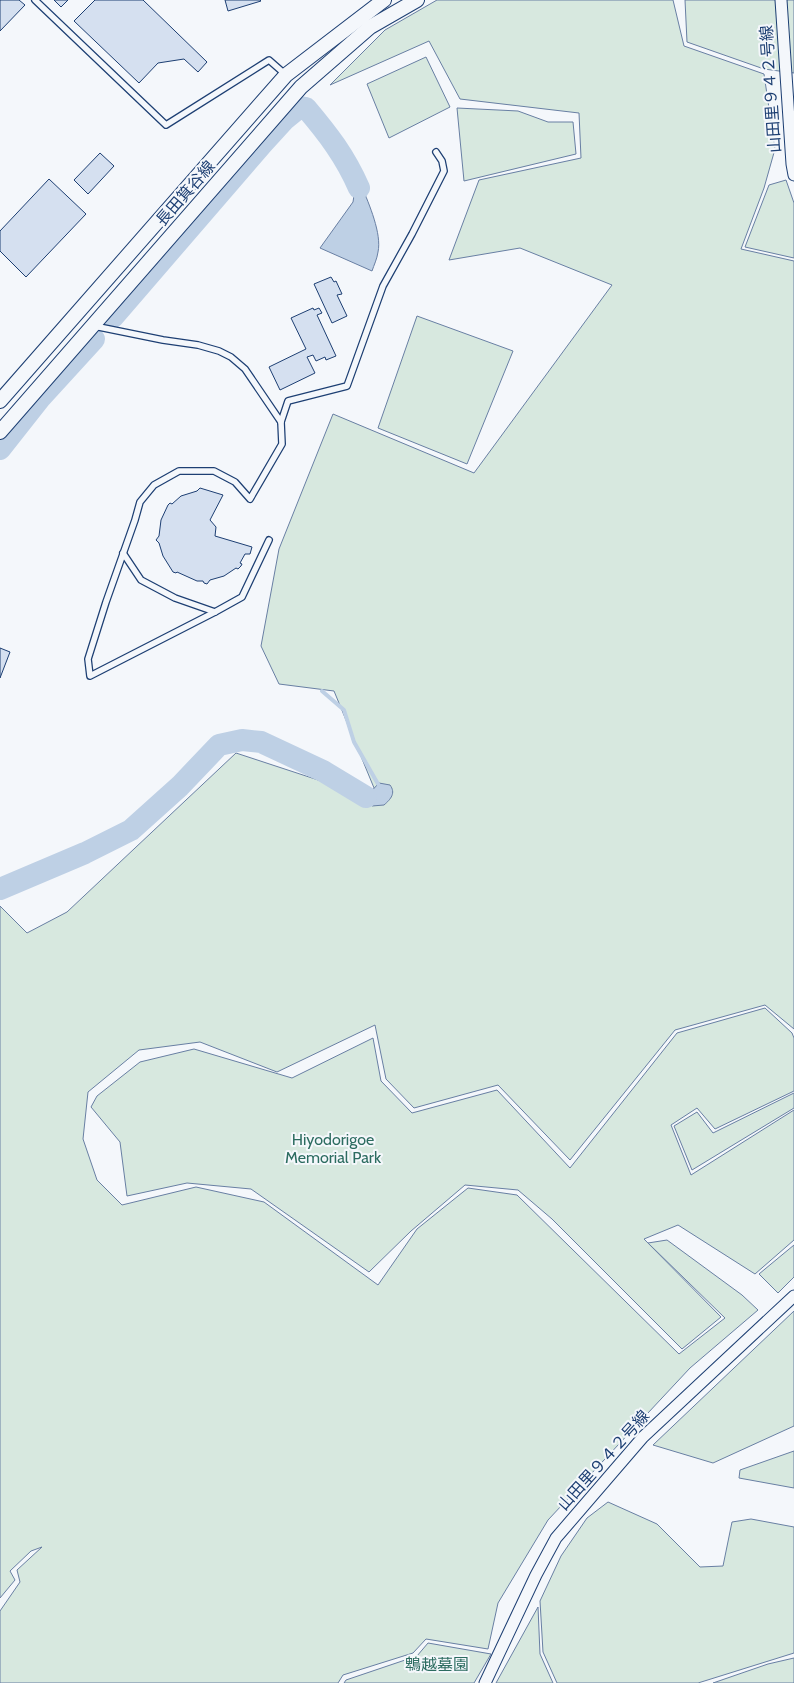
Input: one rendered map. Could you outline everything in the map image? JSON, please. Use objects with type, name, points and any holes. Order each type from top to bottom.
[{"type":"street","name":"長田箕谷線","points":[[0,401],[286,75],[384,0]]},
{"type":"street","name":"長田箕谷線","points":[[0,432],[300,87],[370,27],[417,0]]},
{"type":"street","name":"山田里９４２号線","points":[[781,0],[794,175]]},
{"type":"street","points":[[784,52],[794,40]]},
{"type":"street","name":"山田里９４２号線","points":[[485,1683],[536,1575],[556,1538],[643,1437],[794,1296]]},
{"type":"lane","points":[[35,0],[166,125],[269,60],[286,75]]},
{"type":"lane","points":[[268,540],[242,597],[90,676],[88,659],[106,602],[140,502],[154,485],[179,471],[214,471],[235,482],[250,499],[282,444],[281,422],[288,401],[347,386],[383,286],[444,171],[442,161],[436,152]]},
{"type":"lane","points":[[92,326],[198,345],[219,351],[245,369],[281,422]]},
{"type":"lane","points":[[123,553],[141,580],[175,598],[215,612]]},
{"type":"green space","points":[[437,0],[673,0],[684,46],[764,74],[775,149],[764,188],[741,249],[794,261],[794,1029],[765,1005],[675,1030],[570,1160],[498,1085],[414,1108],[386,1079],[375,1025],[277,1072],[200,1042],[139,1050],[88,1092],[83,1139],[97,1180],[122,1205],[196,1187],[264,1202],[378,1285],[417,1229],[468,1188],[517,1195],[679,1354],[725,1318],[648,1243],[667,1240],[742,1295],[758,1310],[690,1368],[548,1520],[498,1603],[488,1649],[426,1639],[413,1653],[343,1675],[338,1683],[0,1683],[0,1611],[20,1582],[17,1570],[42,1547],[31,1551],[10,1571],[15,1580],[0,1598],[0,906],[27,933],[67,912],[236,753],[379,800],[334,691],[279,684],[261,646],[279,549],[333,414],[474,473],[612,285],[520,248],[449,260],[479,180],[581,158],[579,113],[460,99],[429,41],[330,85],[385,30]]},
{"type":"green space","points":[[685,0],[794,0],[794,73],[764,69],[687,42]]},
{"type":"green space","points":[[426,57],[450,107],[389,138],[367,84]]},
{"type":"green space","points":[[457,108],[518,111],[548,122],[573,122],[576,154],[464,181]]},
{"type":"green space","points":[[786,180],[794,203],[794,258],[745,247],[769,185]]},
{"type":"green space","points":[[417,316],[513,351],[467,464],[378,428]]},
{"type":"green space","name":"Hiyodorigoe Memorial Park","points":[[765,1008],[792,1033],[794,1038],[794,1091],[715,1129],[697,1108],[671,1125],[691,1175],[794,1110],[794,1240],[755,1274],[678,1225],[644,1239],[721,1317],[682,1349],[552,1219],[518,1190],[465,1185],[411,1231],[369,1272],[251,1189],[187,1183],[127,1196],[120,1142],[91,1107],[97,1096],[140,1062],[194,1049],[292,1078],[373,1038],[381,1081],[412,1113],[497,1090],[570,1168],[677,1033]]},
{"type":"green space","points":[[794,1093],[794,1108],[692,1170],[674,1126],[697,1112],[713,1133]]},
{"type":"green space","points":[[794,1245],[794,1277],[778,1293],[759,1274]]},
{"type":"green space","points":[[794,1311],[794,1426],[713,1463],[653,1445]]},
{"type":"green space","points":[[794,1451],[794,1488],[739,1478],[740,1470]]},
{"type":"green space","points":[[608,1502],[657,1524],[700,1567],[723,1566],[732,1522],[751,1519],[794,1527],[794,1653],[698,1683],[557,1683],[543,1652],[540,1601],[561,1556],[587,1518]]},
{"type":"green space","points":[[538,1607],[540,1654],[553,1683],[496,1683]]},
{"type":"green space","name":"鵯越墓園","points":[[428,1643],[491,1654],[474,1683],[344,1683],[346,1680],[417,1656]]},
{"type":"green space","points":[[794,1658],[794,1683],[713,1683],[768,1664]]},
{"type":"water","points":[[362,187],[374,219],[379,245],[378,255],[372,271],[320,248],[353,202],[355,189]]},
{"type":"water","points":[[379,783],[390,785],[393,791],[392,796],[384,805],[372,806],[365,798]]},
{"type":"building","points":[[0,0],[19,0],[25,5],[0,31]]},
{"type":"building","points":[[54,0],[68,0],[61,7]]},
{"type":"building","points":[[95,0],[143,0],[207,62],[198,72],[184,59],[158,63],[139,83],[74,21]]},
{"type":"building","points":[[225,0],[260,0],[261,1],[228,11]]},
{"type":"building","points":[[100,153],[114,166],[88,194],[74,180]]},
{"type":"building","points":[[49,179],[86,214],[26,277],[0,251],[0,231]]},
{"type":"building","points":[[331,277],[334,282],[336,281],[342,294],[337,295],[347,316],[332,323],[314,284]]},
{"type":"building","points":[[313,308],[314,310],[319,308],[322,313],[317,315],[336,356],[326,360],[325,357],[316,361],[313,355],[307,357],[315,373],[280,390],[269,367],[306,349],[291,318]]},
{"type":"building","points":[[200,488],[223,495],[210,520],[216,527],[215,536],[252,547],[250,554],[245,554],[240,563],[242,564],[238,569],[236,568],[224,576],[210,580],[207,584],[173,572],[156,540],[159,536],[161,520],[168,505],[181,496],[197,491]]},
{"type":"building","points":[[0,648],[10,652],[0,678]]},
{"type":"waterway","points":[[113,317],[263,143],[284,120],[300,107],[306,108],[329,136],[342,155],[359,188]]},
{"type":"waterway","points":[[0,449],[41,397],[94,339]]},
{"type":"waterway","points":[[322,691],[344,710],[354,742],[378,784]]},
{"type":"waterway","points":[[0,889],[85,853],[131,830],[180,786],[219,745],[242,740],[261,742],[323,771],[366,797]]}]
